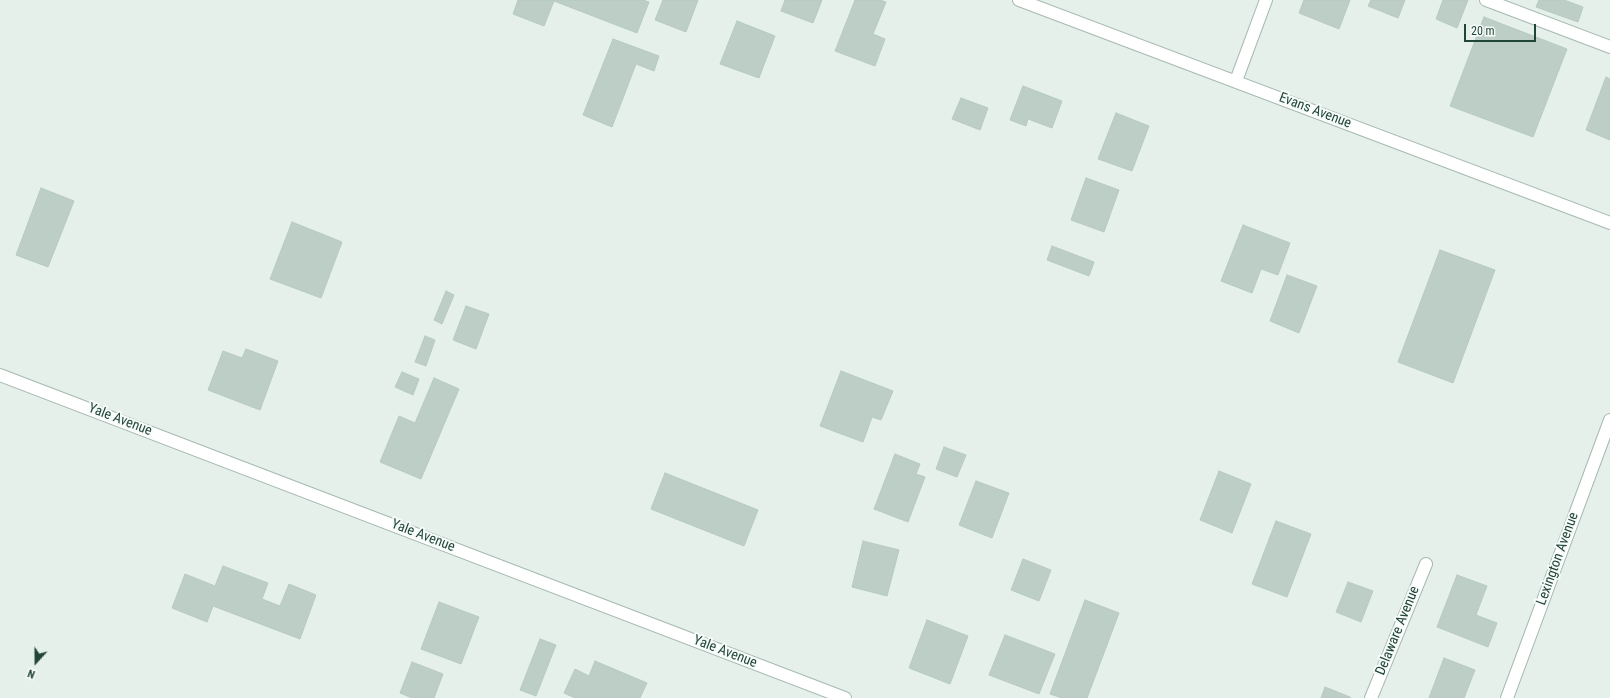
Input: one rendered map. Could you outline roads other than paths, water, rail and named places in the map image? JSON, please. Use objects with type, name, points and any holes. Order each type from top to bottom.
[{"type":"street","name":"Evans Avenue","points":[[1019,0],[1610,223]]},
{"type":"street","points":[[1236,81],[1266,0]]},
{"type":"street","points":[[1486,0],[1610,47]]},
{"type":"street","name":"Yale Avenue","points":[[0,375],[845,698]]},
{"type":"street","name":"Lexington Avenue","points":[[1507,698],[1610,420]]},
{"type":"street","name":"Delaware Avenue","points":[[1371,698],[1426,564]]}]
